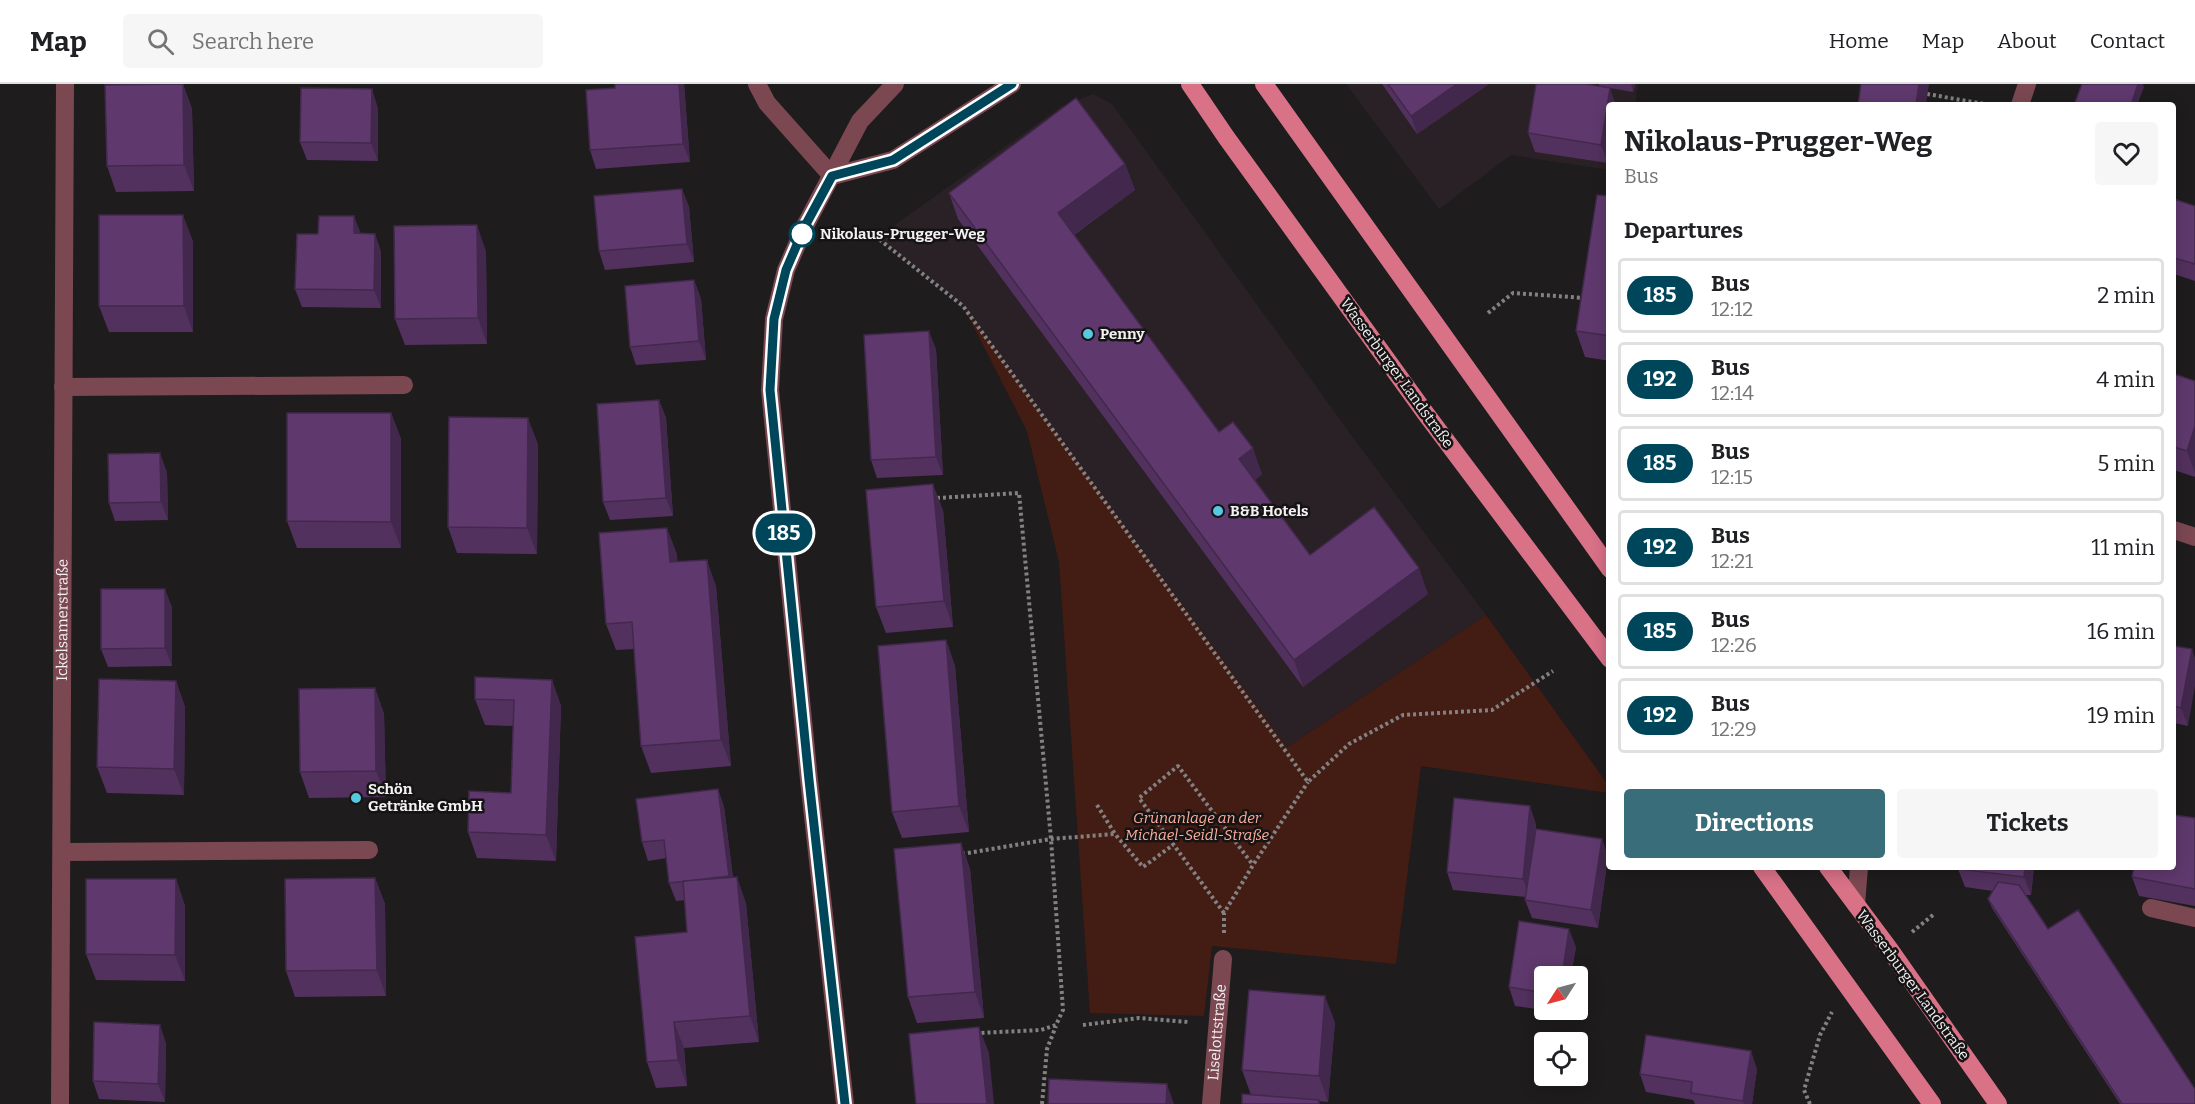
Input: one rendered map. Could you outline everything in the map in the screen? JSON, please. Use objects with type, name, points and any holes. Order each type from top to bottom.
[{"type":"main road","name":"Wasserburger Landstraße","points":[[1190,84],[1419,404],[1606,654]]},
{"type":"main road","points":[[1264,84],[1606,563]]},
{"type":"main road","points":[[1764,870],[1932,1104]]},
{"type":"main road","name":"Wasserburger Landstraße","points":[[1830,870],[1998,1104]]},
{"type":"street","name":"Ickelsamerstraße","points":[[60,1104],[65,84]]},
{"type":"street","points":[[757,84],[767,103],[832,176]]},
{"type":"street","points":[[845,1104],[770,390],[774,319],[786,270],[805,226],[860,121],[895,84]]},
{"type":"street","points":[[832,176],[893,160],[1012,84]]},
{"type":"street","points":[[2021,102],[2027,84]]},
{"type":"street","points":[[63,387],[404,385]]},
{"type":"street","points":[[2176,531],[2195,537]]},
{"type":"street","points":[[63,852],[369,850]]},
{"type":"street","points":[[1856,905],[1859,870]]},
{"type":"street","points":[[2151,908],[2195,918]]},
{"type":"street","name":"Liselottstraße","points":[[1211,1104],[1223,959]]},
{"type":"path","points":[[1928,94],[1973,102]]},
{"type":"path","points":[[870,232],[963,306],[1308,782]]},
{"type":"path","points":[[1488,313],[1513,293],[1594,298]]},
{"type":"path","points":[[937,498],[1019,493],[1051,839],[1063,1010],[1047,1049],[1042,1104]]},
{"type":"path","points":[[1223,959],[1224,913],[1308,782],[1349,744],[1403,715],[1492,710],[1552,671]]},
{"type":"path","points":[[1224,913],[1139,798],[1178,766],[1253,865]]},
{"type":"path","points":[[1097,806],[1114,834],[1143,867],[1173,845]]},
{"type":"path","points":[[961,854],[1051,839],[1114,834]]},
{"type":"path","points":[[1083,1025],[1139,1018],[1217,1024]]},
{"type":"path","points":[[979,1033],[1041,1030],[1056,1025]]},
{"type":"shaded area","points":[[1346,84],[1638,84],[1635,102],[1606,102],[1606,170],[1511,155],[1439,209]]},
{"type":"shaded area","points":[[1093,94],[1112,104],[1357,443],[1486,615],[1287,747],[963,306],[878,237],[1062,106]]},
{"type":"green space","name":"Grünanlage an der Michael-Seidl-Straße","points":[[963,306],[1287,747],[1486,615],[1606,782],[1606,793],[1421,766],[1396,964],[1212,946],[1204,1016],[1090,1013],[1059,562],[1027,431]]},
{"type":"building","points":[[183,84],[184,165],[107,166],[105,85]]},
{"type":"building","points":[[615,84],[679,84],[683,144],[590,150],[586,90],[615,88]]},
{"type":"building","points":[[1388,84],[1457,84],[1411,116]]},
{"type":"building","points":[[1536,84],[1587,84],[1610,88],[1601,145],[1528,133]]},
{"type":"building","points":[[1861,84],[1919,84],[1916,102],[1858,102]]},
{"type":"building","points":[[2082,84],[2138,84],[2132,102],[2075,102]]},
{"type":"building","points":[[301,88],[372,89],[371,143],[300,142]]},
{"type":"building","points":[[1076,98],[1125,164],[1058,213],[1219,432],[1233,422],[1253,448],[1239,459],[1310,555],[1374,507],[1419,568],[1294,660],[949,193]]},
{"type":"building","points":[[682,189],[687,244],[599,251],[594,196]]},
{"type":"building","points":[[1597,195],[1606,196],[1606,335],[1576,331]]},
{"type":"building","points":[[2176,200],[2195,206],[2195,264],[2176,259]]},
{"type":"building","points":[[99,215],[183,215],[184,306],[99,306]]},
{"type":"building","points":[[319,216],[354,216],[354,233],[375,234],[374,290],[295,289],[297,234],[318,234]]},
{"type":"building","points":[[477,225],[478,318],[395,319],[394,226]]},
{"type":"building","points":[[694,280],[699,341],[630,347],[625,286]]},
{"type":"building","points":[[929,331],[936,457],[871,460],[864,335]]},
{"type":"building","points":[[2176,375],[2195,381],[2195,426],[2187,451],[2176,448]]},
{"type":"building","points":[[659,400],[666,498],[603,502],[597,404]]},
{"type":"building","points":[[287,413],[391,413],[391,522],[287,521]]},
{"type":"building","points":[[449,417],[528,418],[527,528],[448,527]]},
{"type":"building","points":[[160,453],[161,502],[109,503],[108,454]]},
{"type":"building","points":[[933,484],[944,601],[876,607],[866,490]]},
{"type":"building","points":[[667,528],[670,562],[707,560],[721,740],[641,746],[632,622],[606,624],[599,533]]},
{"type":"building","points":[[101,589],[165,589],[165,648],[101,649]]},
{"type":"building","points":[[946,640],[959,806],[892,812],[878,646]]},
{"type":"building","points":[[2176,646],[2192,649],[2181,708],[2176,707]]},
{"type":"building","points":[[475,677],[552,680],[546,835],[468,832],[469,791],[511,793],[514,700],[475,699]]},
{"type":"building","points":[[99,679],[176,681],[174,769],[97,767]]},
{"type":"building","points":[[375,688],[376,771],[300,772],[299,689]]},
{"type":"building","points":[[718,789],[729,876],[669,883],[664,840],[642,842],[636,799]]},
{"type":"building","points":[[1454,798],[1530,806],[1523,879],[1447,872]]},
{"type":"building","points":[[2176,815],[2195,818],[2195,889],[2132,877],[2133,870],[2176,870]]},
{"type":"building","points":[[1536,829],[1602,839],[1591,910],[1525,900]]},
{"type":"building","points":[[961,843],[975,992],[908,997],[894,849]]},
{"type":"building","points":[[1966,870],[2025,870],[2024,877]]},
{"type":"building","points":[[737,877],[750,1016],[674,1022],[678,1060],[647,1062],[635,937],[687,932],[683,881]]},
{"type":"building","points":[[375,878],[377,970],[286,971],[285,879]]},
{"type":"building","points":[[86,879],[176,879],[175,955],[86,954]]},
{"type":"building","points":[[1998,882],[2019,885],[2048,929],[2078,910],[2195,1089],[2195,1104],[2122,1104],[1988,899]]},
{"type":"building","points":[[1519,921],[1569,929],[1563,966],[1534,966],[1534,991],[1509,987]]},
{"type":"building","points":[[1249,990],[1325,996],[1319,1076],[1242,1070]]},
{"type":"building","points":[[94,1022],[160,1025],[158,1084],[93,1081]]},
{"type":"building","points":[[979,1027],[987,1104],[916,1104],[909,1034]]},
{"type":"building","points":[[1646,1035],[1751,1051],[1743,1101],[1691,1093],[1692,1082],[1640,1074]]},
{"type":"building","points":[[1049,1079],[1167,1084],[1166,1104],[1048,1104]]},
{"type":"building","points":[[1242,1094],[1319,1100],[1319,1104],[1242,1104]]},
{"type":"bus line","name":"185","points":[[845,1104],[809,780],[770,390],[774,319],[786,270],[805,226],[832,176],[893,160],[1012,84]]},
{"type":"place","name":"Nikolaus-Prugger-Weg","points":[[802,234]]},
{"type":"place","name":"Penny","points":[[1088,334]]},
{"type":"place","name":"B&B Hotels","points":[[1218,511]]},
{"type":"place","name":"Schön Getränke GmbH","points":[[356,798]]}]
